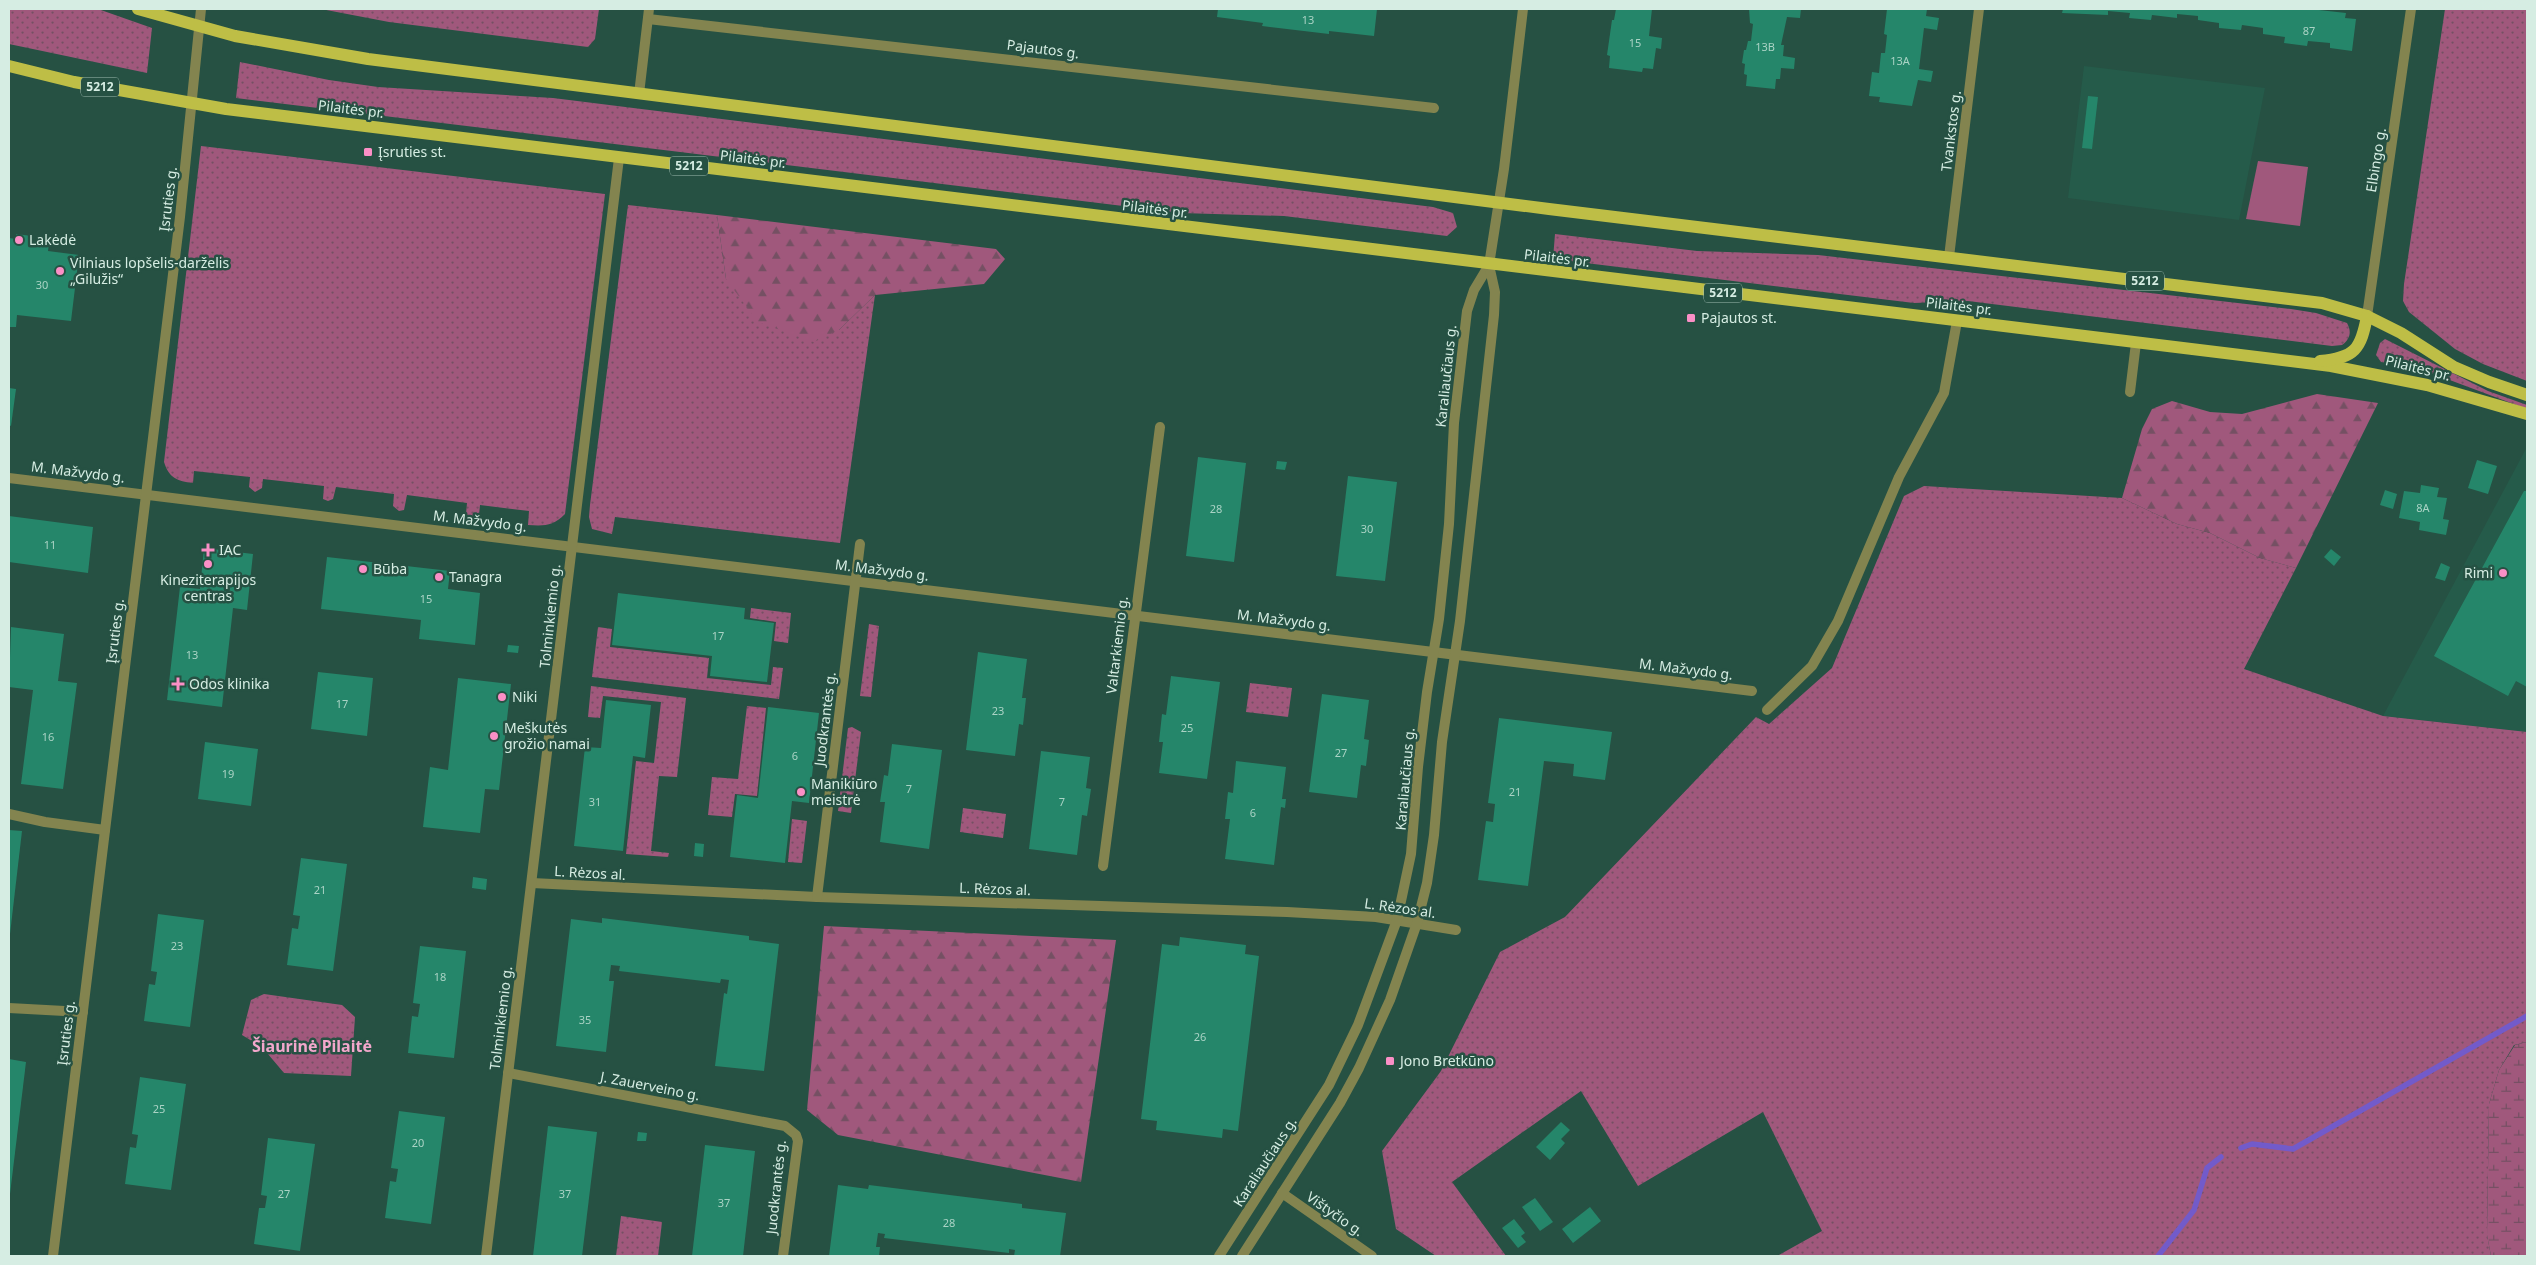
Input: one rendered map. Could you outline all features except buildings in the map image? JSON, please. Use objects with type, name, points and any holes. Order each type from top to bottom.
[{"type":"main road","name":"Pilaitės pr.","points":[[138,9],[269,43],[368,59],[1499,202],[2322,303],[2368,316],[2401,333],[2454,367],[2527,395]]},
{"type":"main road","name":"Pilaitės pr.","points":[[9,66],[74,82],[192,103],[619,158],[2376,373],[2427,385],[2527,414]]},
{"type":"main road","name":"Pilaitės pr.","points":[[2300,363],[2330,360],[2357,350],[2363,338],[2368,316]]},
{"type":"street","name":"Įsruties g.","points":[[53,1256],[146,495],[192,103],[201,9]]},
{"type":"street","name":"Karaliaučiaus g.","points":[[1219,1256],[1329,1086],[1358,1025],[1397,920],[1411,854],[1418,767],[1427,692],[1435,652],[1447,547],[1454,422],[1467,311],[1474,290],[1489,264],[1499,202],[1523,9]]},
{"type":"street","name":"Tvankstos g.","points":[[1949,257],[1980,9]]},
{"type":"street","name":"Elbingo g.","points":[[2368,316],[2411,9]]},
{"type":"street","points":[[639,94],[649,14]]},
{"type":"street","name":"Pajautos g.","points":[[649,14],[1434,108]]},
{"type":"street","name":"Tolminkiemio g.","points":[[486,1256],[619,158]]},
{"type":"street","name":"Karaliaučiaus g.","points":[[1242,1256],[1340,1103],[1359,1068],[1390,1000],[1417,923],[1427,883],[1444,723],[1455,655],[1494,315],[1495,292],[1489,264]]},
{"type":"street","points":[[1767,710],[1812,666],[1838,621],[1899,477],[1944,393],[1957,321]]},
{"type":"street","points":[[2130,392],[2136,343]]},
{"type":"street","name":"Valtarkiemio g.","points":[[1104,866],[1160,427]]},
{"type":"street","name":"M. Mažvydo g.","points":[[9,478],[1752,691]]},
{"type":"street","name":"Juodkrantės g.","points":[[817,897],[860,544]]},
{"type":"street","points":[[9,814],[45,822],[105,830]]},
{"type":"street","name":"L. Rėzos al.","points":[[532,883],[592,888],[817,897],[1287,912],[1397,920],[1456,930]]},
{"type":"street","points":[[9,1008],[83,1012]]},
{"type":"street","name":"J. Zauerveino g.","points":[[508,1073],[785,1126]]},
{"type":"street","name":"Juodkrantės g.","points":[[782,1256],[798,1142],[796,1135],[785,1126]]},
{"type":"street","name":"Vištyčio g.","points":[[1282,1193],[1372,1256]]},
{"type":"shaded area","points":[[2084,66],[2265,88],[2239,220],[2068,198]]},
{"type":"shaded area","points":[[2527,447],[2527,732],[2383,716]]},
{"type":"green space","points":[[9,9],[98,9],[152,28],[147,73],[9,44]]},
{"type":"green space","points":[[321,9],[599,9],[595,39],[588,47],[389,22]]},
{"type":"green space","points":[[2445,9],[2527,9],[2527,381],[2483,364],[2455,349],[2409,312],[2403,301]]},
{"type":"green space","points":[[240,62],[329,80],[378,87],[553,98],[1433,207],[1453,213],[1457,227],[1447,236],[1284,216],[1181,213],[236,98]]},
{"type":"green space","points":[[201,146],[605,194],[565,514],[557,521],[548,524],[528,525],[529,511],[480,505],[479,515],[472,518],[466,514],[467,503],[407,495],[404,510],[399,511],[393,506],[394,494],[336,487],[333,499],[328,501],[323,499],[324,486],[263,479],[262,488],[255,492],[249,487],[250,477],[194,471],[193,483],[178,480],[168,472],[164,462]]},
{"type":"green space","points":[[2258,161],[2308,167],[2300,226],[2246,219]]},
{"type":"green space","points":[[628,205],[717,215],[726,279],[839,330],[875,295],[840,543],[615,517],[612,534],[592,529],[589,517],[590,505]]},
{"type":"green space","points":[[717,215],[996,249],[1005,259],[984,284],[875,295],[839,330],[814,342],[758,322],[726,279]]},
{"type":"green space","points":[[1555,234],[1697,251],[1818,255],[2291,309],[2316,313],[2347,323],[2349,335],[2342,345],[2332,346],[1968,301],[1914,303],[1553,259]]},
{"type":"green space","points":[[2385,339],[2488,391],[2527,405],[2527,409],[2423,370],[2381,362],[2376,355],[2380,343]]},
{"type":"green space","points":[[2317,394],[2378,403],[2296,568],[2260,558],[2210,533],[2177,524],[2122,498],[2142,429],[2152,409],[2172,401],[2210,412],[2242,414]]},
{"type":"green space","points":[[1924,486],[2122,498],[2177,524],[2210,533],[2260,558],[2296,568],[2244,669],[2383,716],[2527,732],[2527,1042],[2514,1045],[2499,1070],[2489,1104],[2487,1235],[2491,1256],[1777,1256],[1822,1231],[1763,1112],[1638,1186],[1581,1091],[1452,1182],[1506,1256],[1436,1256],[1396,1229],[1382,1151],[1441,1071],[1500,952],[1565,917],[1756,717],[1769,724],[1832,668],[1904,496]]},
{"type":"green space","points":[[751,608],[791,613],[788,643],[774,641],[776,622],[750,618]]},
{"type":"green space","points":[[869,624],[879,626],[871,697],[860,696]]},
{"type":"green space","points":[[598,627],[612,629],[610,647],[709,658],[707,678],[771,685],[773,667],[783,668],[779,699],[592,677]]},
{"type":"green space","points":[[1250,683],[1292,688],[1288,717],[1246,712]]},
{"type":"green space","points":[[591,686],[686,698],[677,777],[659,776],[651,851],[669,853],[668,857],[626,854],[636,761],[654,763],[661,702],[603,696],[600,718],[588,717]]},
{"type":"green space","points":[[747,706],[766,708],[757,796],[735,794],[732,817],[708,815],[712,777],[738,779]]},
{"type":"green space","points":[[852,727],[861,732],[851,813],[838,811],[848,728]]},
{"type":"green space","points":[[963,808],[1006,814],[1003,838],[960,832]]},
{"type":"green space","points":[[792,819],[807,821],[802,863],[788,862]]},
{"type":"green space","points":[[824,926],[1116,940],[1081,1182],[838,1135],[807,1110]]},
{"type":"green space","points":[[264,994],[342,1005],[355,1017],[351,1076],[284,1073],[262,1047],[242,1035],[251,1000]]},
{"type":"green space","points":[[2527,1042],[2527,1256],[2491,1256],[2487,1235],[2489,1104],[2499,1070],[2515,1045]]},
{"type":"green space","points":[[621,1216],[662,1222],[658,1256],[616,1256]]},
{"type":"waterway","points":[[2241,1148],[2252,1144],[2293,1149],[2527,1016]]},
{"type":"waterway","points":[[2158,1256],[2194,1210],[2207,1168],[2221,1157]]},
{"type":"place","name":"Įsruties st.","points":[[368,152]]},
{"type":"place","name":"Lakėdė","points":[[19,240]]},
{"type":"place","name":"Vilniaus lopšelis-darželis „Gilužis“","points":[[60,271]]},
{"type":"place","name":"Pajautos st.","points":[[1691,318]]},
{"type":"place","name":"IAC","points":[[208,550]]},
{"type":"place","name":"Kineziterapijos centras","points":[[208,564]]},
{"type":"place","name":"Būba","points":[[363,569]]},
{"type":"place","name":"Rimi","points":[[2503,573]]},
{"type":"place","name":"Tanagra","points":[[439,577]]},
{"type":"place","name":"Odos klinika","points":[[178,684]]},
{"type":"place","name":"Niki","points":[[502,697]]},
{"type":"place","name":"Meškutės grožio namai","points":[[494,736]]},
{"type":"place","name":"Manikiūro meistrė","points":[[801,792]]},
{"type":"place","name":"Jono Bretkūno","points":[[1390,1061]]},
{"type":"district","name":"Šiaurinė Pilaitė","points":[[312,1046]]}]
